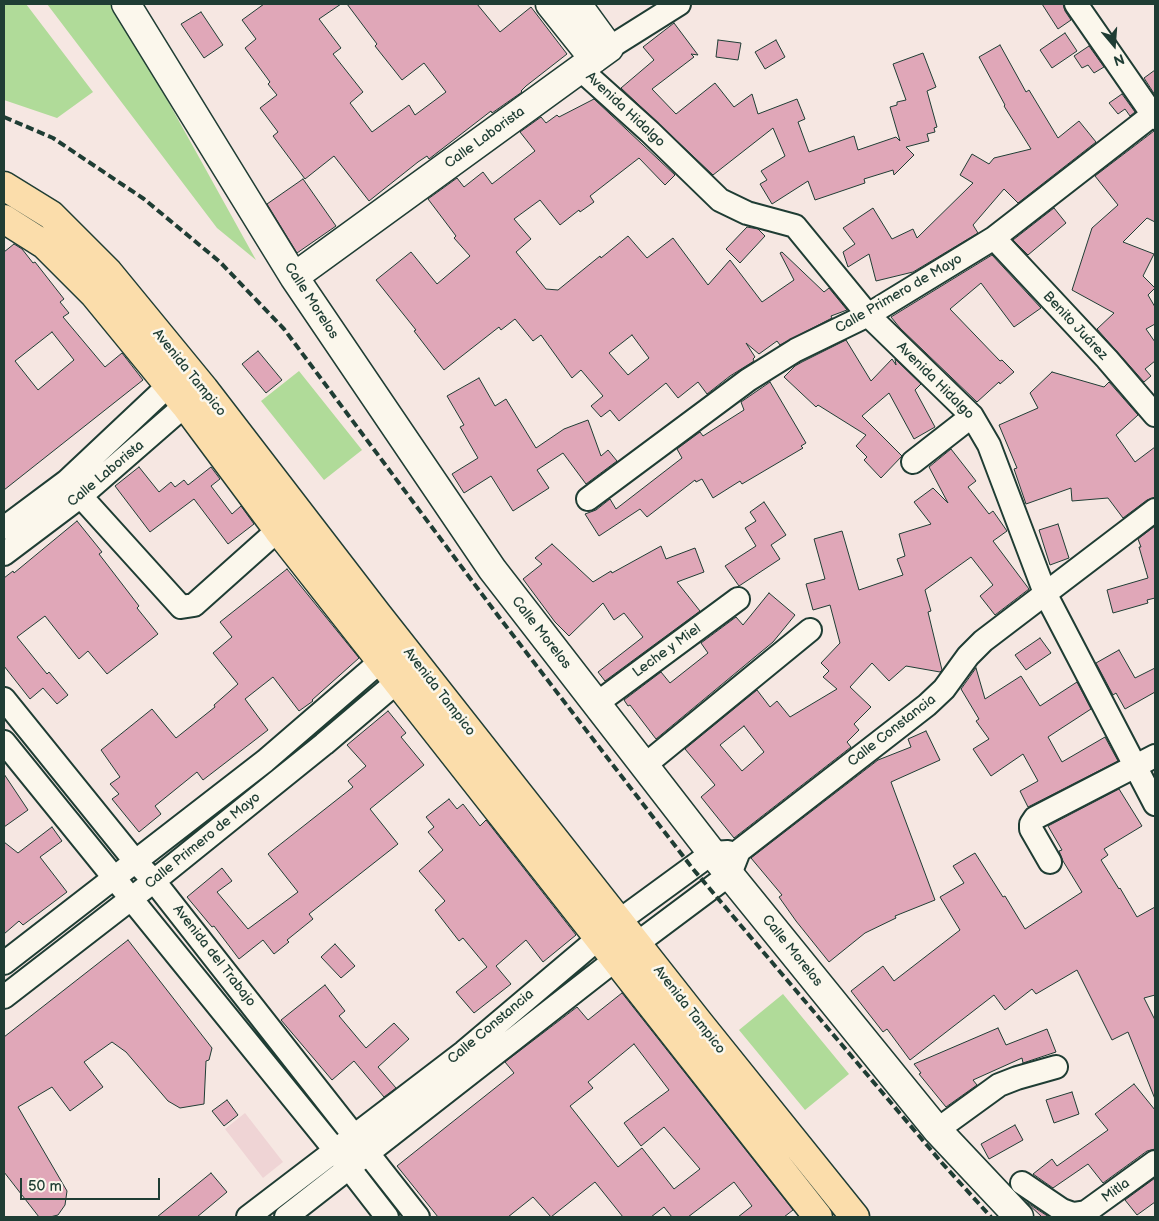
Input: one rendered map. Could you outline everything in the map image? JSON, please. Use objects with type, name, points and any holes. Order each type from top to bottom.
[{"type":"main road","name":"Avenida Tampico","points":[[4,186],[51,215],[108,272],[278,530],[815,1216]]},
{"type":"main road","name":"Avenida Tampico","points":[[4,219],[45,245],[94,294],[185,387],[318,538],[705,1030],[855,1217]]},
{"type":"street","name":"Calle Morelos","points":[[128,4],[294,278],[492,570],[645,765],[727,860],[937,1130],[1019,1217]]},
{"type":"street","points":[[550,4],[595,59]]},
{"type":"street","points":[[577,4],[595,59]]},
{"type":"street","name":"Calle Laborista","points":[[294,278],[595,59],[680,4]]},
{"type":"street","points":[[1076,4],[1155,115]]},
{"type":"street","name":"Avenida Hidalgo","points":[[595,59],[650,132],[720,200],[747,213],[795,226],[868,315],[972,416],[989,446],[1045,593],[1093,687],[1146,761],[1155,804]]},
{"type":"street","name":"Calle Primero de Mayo","points":[[588,499],[748,380],[796,350],[868,315],[994,238],[1155,115]]},
{"type":"street","name":"Benito Juárez","points":[[994,238],[1107,359],[1155,415]]},
{"type":"street","name":"Calle Laborista","points":[[4,554],[185,387]]},
{"type":"street","points":[[913,462],[972,416]]},
{"type":"street","points":[[74,488],[181,607],[194,605],[278,530]]},
{"type":"street","name":"Calle Laborista","points":[[4,528],[74,488]]},
{"type":"street","name":"Calle Constancia","points":[[286,1217],[638,944],[727,860],[927,705],[944,689],[968,656],[983,641],[1155,510]]},
{"type":"street","name":"Leche y Miel","points":[[596,704],[738,599]]},
{"type":"street","points":[[645,765],[810,630]]},
{"type":"street","name":"Calle Primero de Mayo","points":[[4,963],[265,761],[390,671]]},
{"type":"street","name":"Calle Primero de Mayo","points":[[4,997],[154,881],[324,744],[390,671]]},
{"type":"street","name":"Avenida del Trabajo","points":[[4,699],[154,881],[418,1217]]},
{"type":"street","name":"Avenida del Trabajo","points":[[4,742],[335,1150],[387,1217]]},
{"type":"street","points":[[265,761],[280,779]]},
{"type":"street","points":[[1050,862],[1031,829],[1034,818],[1146,761]]},
{"type":"street","name":"Calle Constancia","points":[[248,1217],[464,1052],[619,921],[693,869],[727,860]]},
{"type":"street","points":[[937,1130],[999,1085],[1056,1067]]},
{"type":"street","name":"Mitla","points":[[1022,1184],[1062,1210],[1073,1214],[1086,1212],[1155,1162]]},
{"type":"shaded area","points":[[245,1113],[283,1162],[263,1178],[225,1129]]},
{"type":"green space","points":[[4,4],[26,4],[93,92],[57,118],[4,100]]},
{"type":"green space","points":[[47,4],[110,4],[124,22],[256,260],[217,228]]},
{"type":"green space","points":[[299,371],[362,450],[324,480],[261,401]]},
{"type":"green space","points":[[783,994],[849,1074],[805,1110],[739,1030]]},
{"type":"building","points":[[264,4],[341,4],[319,19],[341,48],[333,54],[363,92],[350,103],[372,132],[409,105],[415,115],[446,92],[424,63],[402,80],[375,46],[377,44],[347,4],[477,4],[500,32],[531,7],[567,54],[526,86],[522,92],[492,113],[491,111],[429,159],[427,156],[418,162],[369,201],[334,156],[305,179],[273,136],[278,132],[260,108],[277,95],[268,84],[270,82],[245,48],[256,39],[242,20]]},
{"type":"building","points":[[1042,4],[1063,4],[1071,20],[1058,29]]},
{"type":"building","points":[[201,12],[223,45],[204,58],[181,24]]},
{"type":"building","points":[[674,23],[698,55],[691,54],[694,57],[652,89],[676,114],[715,83],[734,107],[752,94],[758,114],[797,99],[805,119],[798,122],[809,152],[854,136],[858,150],[896,137],[900,141],[890,107],[897,105],[897,102],[906,100],[893,64],[923,53],[936,87],[927,91],[937,127],[934,128],[935,132],[927,134],[929,141],[906,147],[914,155],[894,175],[893,170],[864,179],[865,183],[815,200],[808,181],[772,204],[760,184],[767,180],[761,171],[785,156],[773,128],[713,175],[621,88],[654,60],[643,47]]},
{"type":"building","points":[[1065,33],[1077,51],[1052,68],[1040,50]]},
{"type":"building","points":[[718,40],[741,43],[738,60],[716,57]]},
{"type":"building","points":[[776,40],[785,57],[765,69],[755,52]]},
{"type":"building","points":[[1000,45],[1026,92],[1029,90],[1058,138],[1079,121],[1096,142],[1018,203],[1004,189],[973,225],[978,233],[913,272],[876,281],[869,254],[848,267],[843,252],[855,244],[843,228],[873,208],[892,239],[913,229],[917,238],[973,183],[960,175],[972,154],[989,164],[994,158],[1031,149],[1004,106],[979,57]]},
{"type":"building","points":[[1089,46],[1104,67],[1094,73],[1088,65],[1082,68],[1074,56]]},
{"type":"building","points":[[1155,70],[1155,95],[1144,78]]},
{"type":"building","points":[[1122,94],[1135,112],[1130,116],[1125,109],[1118,114],[1109,103]]},
{"type":"building","points":[[594,99],[675,175],[665,185],[639,158],[590,196],[594,202],[580,212],[579,210],[560,225],[540,200],[514,219],[531,239],[516,252],[546,289],[558,290],[628,236],[647,258],[673,238],[708,285],[730,260],[762,302],[794,280],[780,253],[782,252],[824,292],[829,288],[847,310],[831,316],[832,318],[780,345],[777,341],[759,354],[746,343],[755,357],[754,361],[730,376],[707,394],[698,382],[678,398],[666,383],[619,421],[610,410],[601,417],[591,406],[603,396],[581,370],[572,378],[541,335],[533,341],[515,319],[501,330],[499,327],[444,370],[414,331],[416,330],[376,280],[411,252],[437,284],[470,256],[454,238],[456,236],[428,199],[457,178],[464,187],[483,172],[492,184],[535,151],[520,132],[541,117],[546,123],[557,115],[559,117]],"holes":[[[632,335],[649,358],[628,375],[609,353]]]},
{"type":"building","points":[[1154,131],[1155,222],[1147,218],[1123,242],[1154,254],[1143,276],[1155,288],[1148,295],[1155,307],[1155,324],[1146,329],[1155,342],[1155,361],[1145,369],[1151,376],[1144,382],[1097,329],[1114,313],[1072,290],[1092,228],[1118,205],[1095,176]]},
{"type":"building","points":[[303,179],[336,226],[297,253],[267,204]]},
{"type":"building","points":[[1054,208],[1066,223],[1028,255],[1013,240]]},
{"type":"building","points":[[747,227],[758,229],[765,236],[740,263],[726,249]]},
{"type":"building","points":[[14,244],[22,249],[33,263],[35,262],[64,299],[60,302],[69,313],[63,317],[105,367],[122,353],[143,380],[4,490],[4,252]],"holes":[[[52,332],[74,360],[38,390],[15,361]]]},
{"type":"building","points":[[992,255],[1041,308],[1014,327],[981,283],[950,309],[1000,361],[1002,360],[1014,372],[1000,384],[999,382],[977,402],[891,317]]},
{"type":"building","points":[[846,340],[871,381],[892,359],[896,365],[895,359],[921,384],[915,390],[935,427],[914,439],[889,393],[862,416],[902,456],[881,478],[864,460],[867,457],[856,446],[866,435],[818,405],[816,407],[784,377],[795,366]]},
{"type":"building","points":[[258,351],[282,380],[266,393],[242,364]]},
{"type":"building","points":[[1052,372],[1104,387],[1109,382],[1138,415],[1116,435],[1135,462],[1155,447],[1155,497],[1147,500],[1123,518],[1108,498],[1072,501],[1071,488],[1026,504],[1014,469],[1017,468],[999,425],[1038,408],[1030,393]]},
{"type":"building","points":[[479,378],[495,406],[506,399],[536,448],[564,429],[588,420],[601,456],[608,450],[617,461],[586,484],[563,453],[537,470],[549,488],[513,511],[491,476],[464,493],[452,474],[478,458],[460,427],[464,425],[447,396]]},
{"type":"building","points":[[770,382],[806,443],[801,446],[803,448],[742,484],[740,481],[713,498],[702,479],[696,482],[695,480],[647,517],[640,509],[599,536],[585,514],[596,510],[610,499],[616,509],[682,458],[677,449],[700,432],[703,436],[744,410],[741,402]]},
{"type":"building","points":[[951,449],[976,481],[968,487],[989,514],[993,511],[1007,531],[993,541],[1029,589],[995,615],[980,596],[993,585],[971,557],[925,590],[931,611],[928,612],[942,670],[940,672],[906,666],[889,681],[872,663],[850,687],[871,707],[854,724],[859,730],[847,742],[851,747],[734,838],[701,797],[715,785],[685,749],[757,690],[770,707],[777,701],[790,717],[837,689],[823,677],[829,671],[821,663],[840,643],[830,605],[813,610],[806,584],[825,579],[814,539],[842,531],[859,590],[903,575],[897,559],[905,556],[899,534],[931,524],[914,502],[933,488],[948,503],[929,467]],"holes":[[[744,726],[764,752],[742,771],[720,745]]]},
{"type":"building","points":[[139,467],[159,492],[171,482],[175,487],[184,480],[188,485],[211,467],[220,479],[211,486],[232,514],[241,506],[254,524],[228,544],[194,499],[150,532],[115,486]]},
{"type":"building","points":[[764,502],[786,535],[771,545],[780,559],[739,586],[725,566],[756,546],[745,528],[756,521],[750,512]]},
{"type":"building","points":[[77,521],[102,552],[99,554],[158,634],[107,674],[88,651],[79,659],[45,616],[17,637],[47,674],[49,672],[68,695],[57,704],[43,688],[30,699],[4,666],[4,578],[13,571],[14,573]]},
{"type":"building","points":[[1058,524],[1069,558],[1050,565],[1039,530]]},
{"type":"building","points":[[1155,526],[1155,598],[1147,600],[1148,603],[1113,613],[1107,590],[1148,578],[1138,539]]},
{"type":"building","points":[[552,544],[593,582],[661,546],[666,559],[695,548],[704,572],[677,582],[700,611],[605,681],[598,672],[643,637],[624,613],[614,620],[603,603],[569,636],[555,622],[523,579],[542,564],[535,558]]},
{"type":"building","points":[[287,569],[359,658],[313,701],[299,711],[273,677],[245,699],[268,730],[203,780],[197,772],[155,806],[161,814],[139,832],[112,799],[119,794],[110,784],[120,777],[101,750],[152,709],[176,738],[215,707],[214,705],[238,684],[213,653],[232,637],[220,622]]},
{"type":"building","points":[[769,593],[795,615],[773,642],[656,739],[624,700],[661,672],[670,683],[708,653],[701,643],[736,617],[743,625]]},
{"type":"building","points":[[1040,638],[1051,653],[1026,670],[1015,655]]},
{"type":"building","points":[[1119,650],[1135,678],[1155,668],[1155,692],[1125,709],[1116,693],[1113,695],[1096,663]]},
{"type":"building","points":[[976,668],[985,699],[1021,676],[1040,706],[1077,682],[1091,709],[1048,737],[1062,762],[1105,737],[1118,761],[1028,807],[1020,791],[1038,781],[1023,754],[991,776],[973,749],[989,739],[976,721],[979,719],[961,689]]},
{"type":"building","points":[[388,711],[406,733],[401,737],[424,765],[370,809],[398,844],[309,914],[313,919],[287,940],[289,942],[274,954],[263,940],[239,959],[214,926],[212,927],[187,897],[222,868],[232,881],[217,892],[248,929],[298,892],[268,854],[353,787],[348,781],[366,766],[347,745]]},
{"type":"building","points":[[926,731],[940,760],[891,782],[935,900],[895,916],[896,918],[865,933],[829,962],[779,897],[782,895],[751,858],[878,760],[911,747],[908,739]]},
{"type":"building","points":[[4,774],[28,810],[4,827]]},
{"type":"building","points":[[1119,789],[1142,826],[1104,849],[1108,855],[1101,860],[1137,917],[1155,907],[1155,995],[1144,998],[1155,1020],[1155,1099],[1128,1032],[1112,1040],[1077,970],[1036,994],[1032,989],[1005,1010],[994,995],[910,1060],[887,1029],[883,1032],[851,991],[883,966],[894,981],[960,930],[940,897],[964,883],[953,866],[975,853],[1025,929],[1082,892],[1063,861],[1059,851],[1062,850],[1048,826]]},
{"type":"building","points":[[449,799],[457,809],[463,804],[480,826],[486,820],[576,935],[543,962],[526,940],[496,966],[511,984],[474,1013],[456,992],[487,967],[463,938],[459,941],[435,910],[445,901],[419,871],[443,850],[428,832],[434,827],[426,817]]},
{"type":"building","points":[[52,827],[62,841],[40,857],[67,892],[23,925],[19,921],[4,934],[4,842],[18,853]]},
{"type":"building","points":[[128,940],[212,1048],[209,1060],[206,1061],[204,1104],[180,1108],[168,1101],[126,1052],[112,1042],[84,1062],[103,1087],[70,1111],[52,1087],[18,1107],[67,1191],[65,1205],[58,1215],[39,1217],[4,1172],[4,1037]]},
{"type":"building","points":[[335,944],[355,966],[341,978],[321,957]]},
{"type":"building","points":[[325,985],[345,1011],[339,1016],[366,1048],[394,1023],[409,1039],[378,1067],[396,1088],[384,1097],[354,1061],[332,1080],[281,1020]]},
{"type":"building","points":[[622,993],[793,1210],[784,1217],[738,1217],[752,1206],[734,1182],[688,1217],[672,1217],[664,1207],[651,1217],[623,1217],[595,1182],[551,1217],[533,1197],[508,1217],[438,1217],[397,1166],[514,1073],[505,1062],[577,1007],[588,1020]],"holes":[[[634,1044],[669,1090],[624,1123],[641,1146],[664,1127],[700,1169],[674,1189],[642,1148],[618,1167],[570,1106],[593,1088],[588,1082]]]},
{"type":"building","points":[[998,1028],[1006,1045],[1047,1029],[1056,1052],[1023,1063],[1022,1058],[973,1080],[977,1085],[946,1107],[919,1074],[921,1073],[914,1064]]},
{"type":"building","points":[[1134,1084],[1155,1110],[1155,1149],[1147,1151],[1103,1183],[1088,1164],[1053,1188],[1033,1174],[1052,1159],[1057,1166],[1108,1130],[1095,1114]]},
{"type":"building","points":[[1072,1092],[1079,1114],[1054,1123],[1046,1100]]},
{"type":"building","points":[[227,1100],[238,1115],[224,1126],[212,1111]]},
{"type":"building","points":[[1015,1125],[1023,1140],[989,1159],[981,1144]]},
{"type":"building","points":[[211,1173],[227,1192],[197,1217],[157,1217]]},
{"type":"building","points":[[1155,1178],[1155,1202],[1137,1215],[1125,1200]]},
{"type":"building","points":[[1026,1202],[1049,1217],[1042,1217]]},
{"type":"railway","points":[[4,117],[53,138],[144,199],[220,262],[284,329],[499,617],[693,869],[942,1163],[991,1217]]}]
